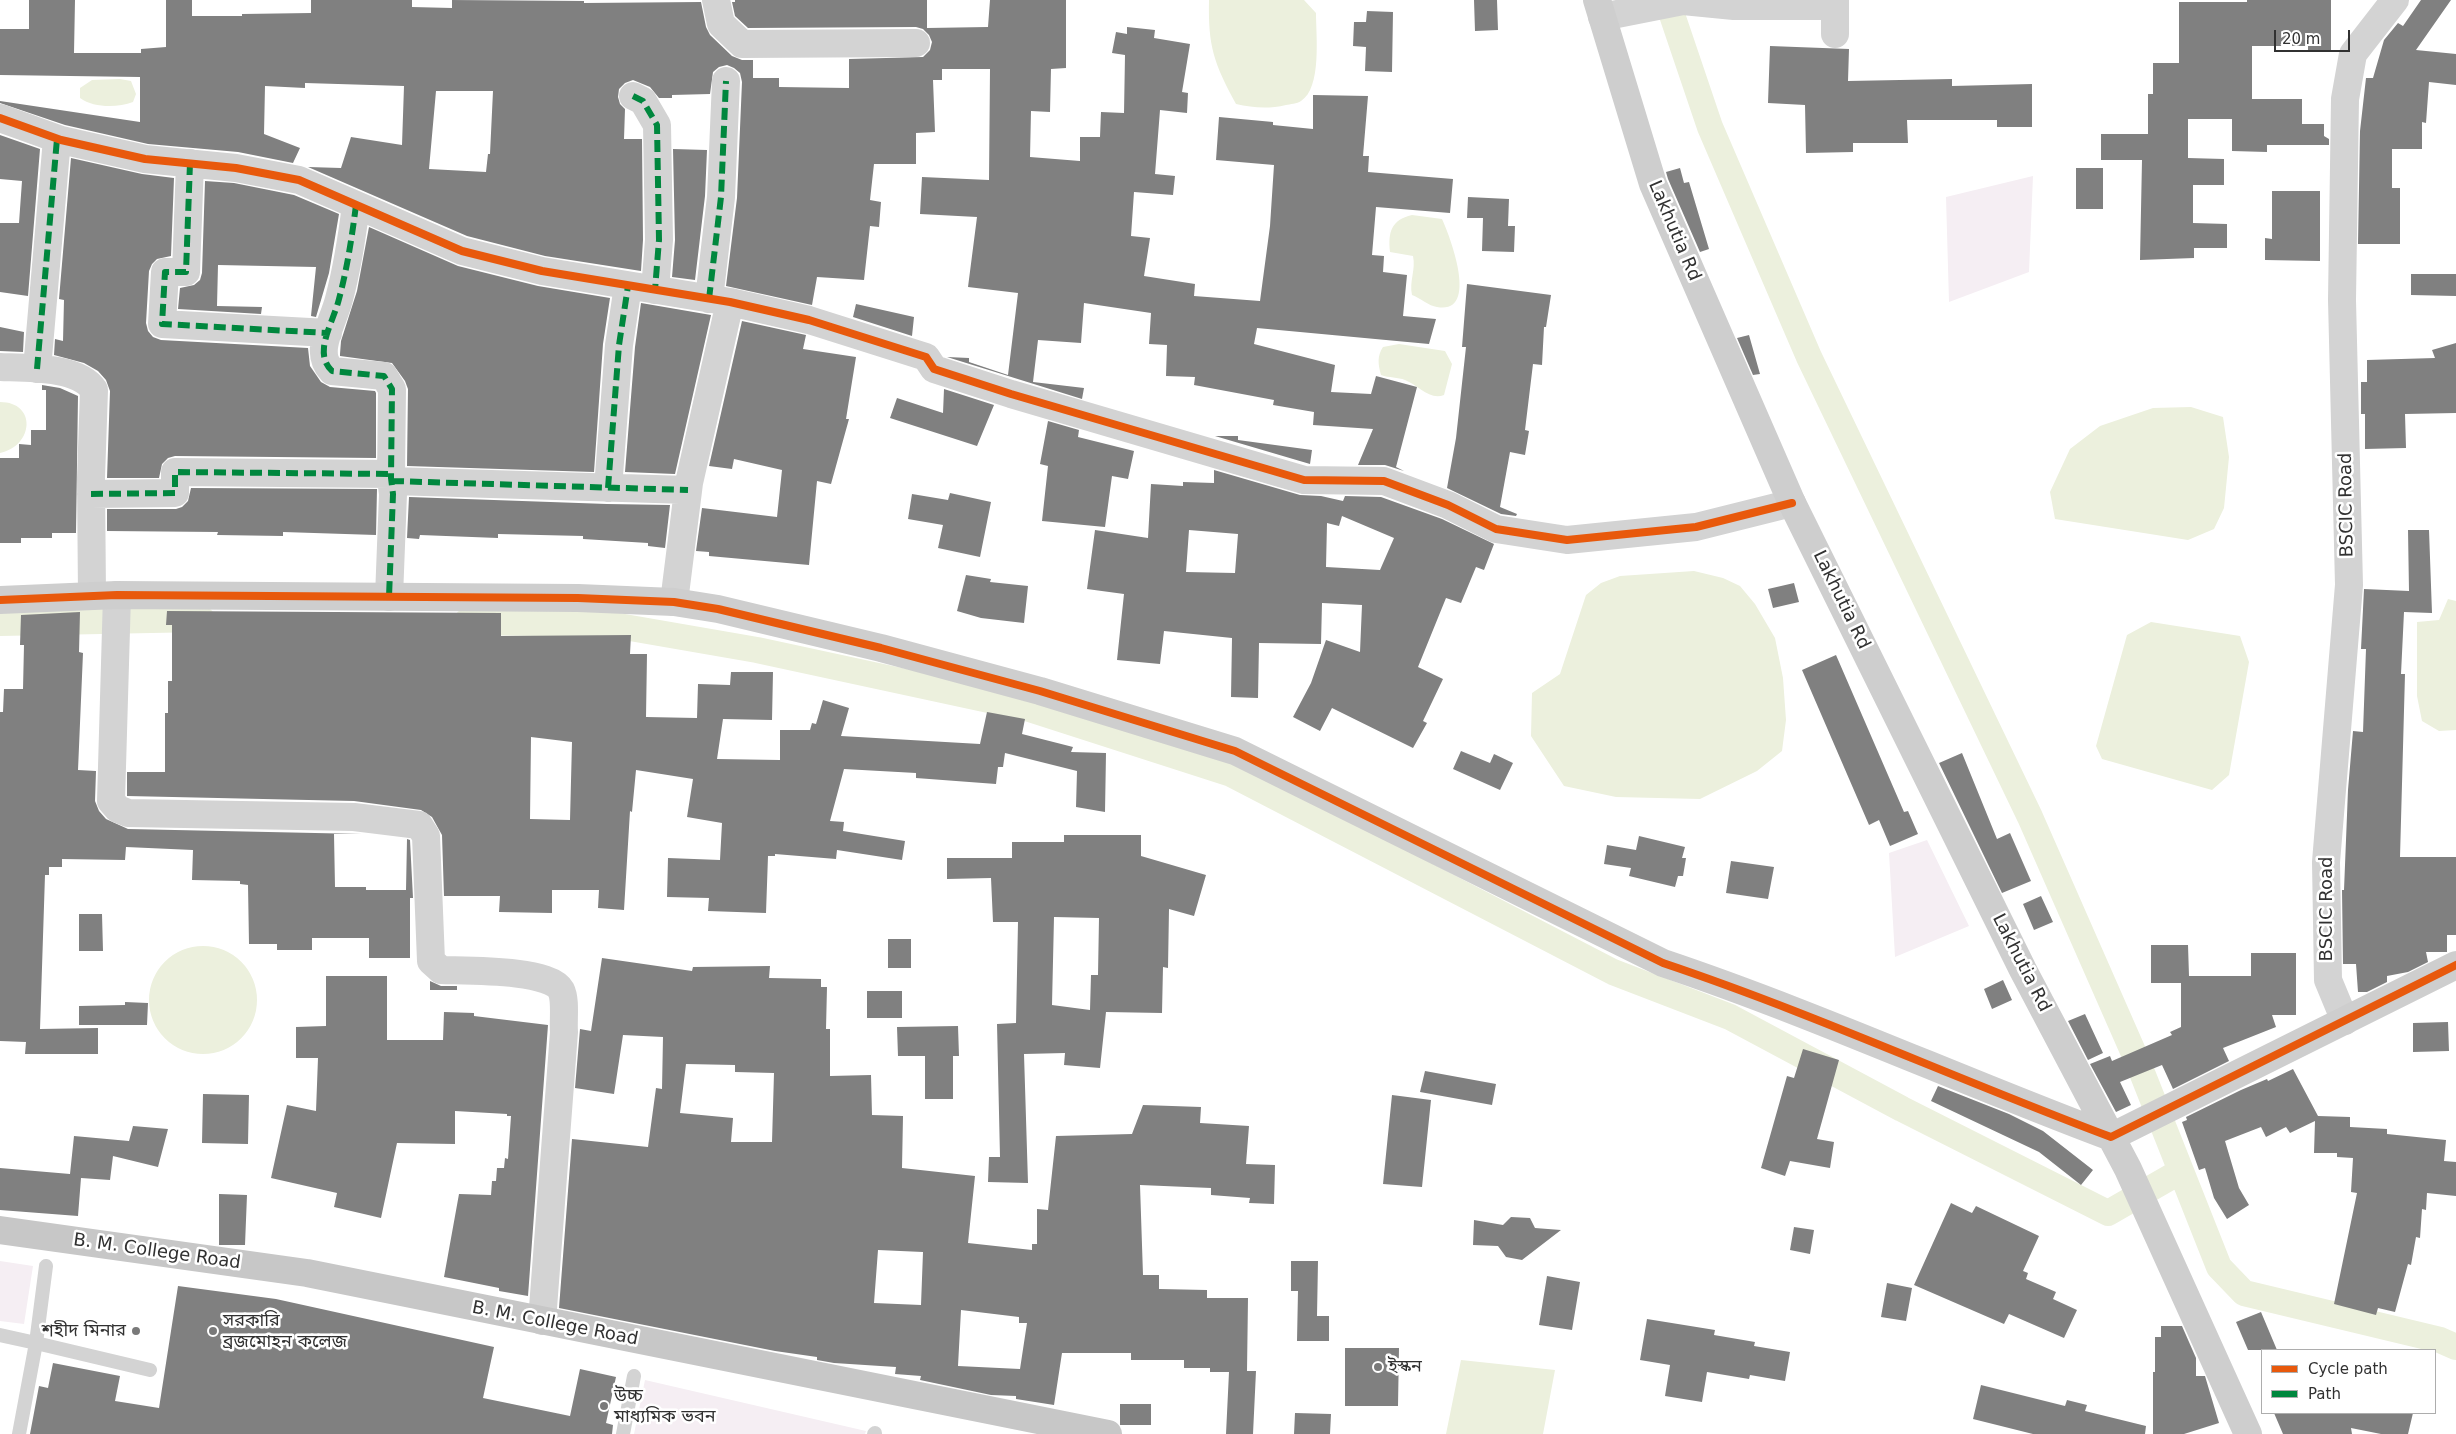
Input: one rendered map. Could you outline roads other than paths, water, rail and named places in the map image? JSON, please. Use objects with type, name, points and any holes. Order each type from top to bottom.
[{"type":"main road","name":"B. M. College Road","points":[[0,1230],[307,1273],[542,1322],[1108,1434]]},
{"type":"street","points":[[716,0],[721,24],[742,44],[916,43]]},
{"type":"street","name":"BSCIC Road","points":[[2345,1021],[2328,980],[2326,862],[2349,585],[2342,300],[2344,99],[2353,54],[2395,0]]},
{"type":"street","points":[[1600,8],[1683,1],[1734,6],[1835,3],[1834,34]]},
{"type":"street","name":"Lakhutia Rd","points":[[1600,8],[1653,184],[1792,503],[2023,970],[2121,1132],[2133,1180],[2248,1434]]},
{"type":"street","points":[[674,602],[688,490],[719,301],[726,81]]},
{"type":"street","points":[[633,96],[643,101],[657,125],[659,240],[655,290]]},
{"type":"street","points":[[0,118],[57,139],[145,159],[236,168],[290,178],[462,251],[542,271],[719,301],[809,320],[926,357],[934,369],[1011,394],[1304,480],[1384,481],[1448,505],[1496,529],[1567,540],[1696,527],[1792,503]]},
{"type":"street","points":[[37,369],[57,139]]},
{"type":"street","points":[[190,163],[186,272],[165,272],[162,324],[328,333]]},
{"type":"street","points":[[356,205],[339,299],[324,346],[324,359],[326,366],[332,371],[384,376],[392,388],[392,478],[388,597]]},
{"type":"street","points":[[608,488],[619,345],[628,286]]},
{"type":"street","points":[[0,367],[69,373],[88,383],[94,390],[91,494],[104,595],[116,643],[111,801],[118,809],[128,813],[354,817],[419,825],[426,836],[431,961],[441,970],[537,976],[554,981],[562,991],[564,1032],[542,1322]]},
{"type":"street","points":[[91,494],[175,493],[175,472],[392,478],[688,490]]},
{"type":"street","points":[[0,600],[104,595],[578,598],[674,602],[727,611],[881,648],[1040,691],[1235,751],[1664,963],[1728,984],[1876,1042],[2012,1100],[2121,1132],[2456,965]]},
{"type":"lane","points":[[19,1434],[36,1343],[46,1266]]},
{"type":"lane","points":[[0,1336],[150,1370]]},
{"type":"lane","points":[[623,1434],[634,1376]]},
{"type":"waterway","points":[[1667,0],[1710,127],[1809,357],[2030,817],[2139,1065],[2219,1267],[2244,1293],[2440,1340],[2456,1347]]},
{"type":"waterway","points":[[0,623],[202,619]]},
{"type":"waterway","points":[[466,622],[607,624],[757,650],[1026,708],[1231,774],[1613,972],[1730,1017],[1902,1109],[2108,1213],[2181,1171]]},
{"type":"place","name":"শহীদ মিনার","points":[[136,1331]]},
{"type":"place","name":"সরকারি ব্রজমোহন কলেজ","points":[[213,1331]]},
{"type":"place","name":"ইস্কন","points":[[1378,1367]]},
{"type":"place","name":"উচ্চ মাধ্যমিক ভবন","points":[[604,1406]]}]
